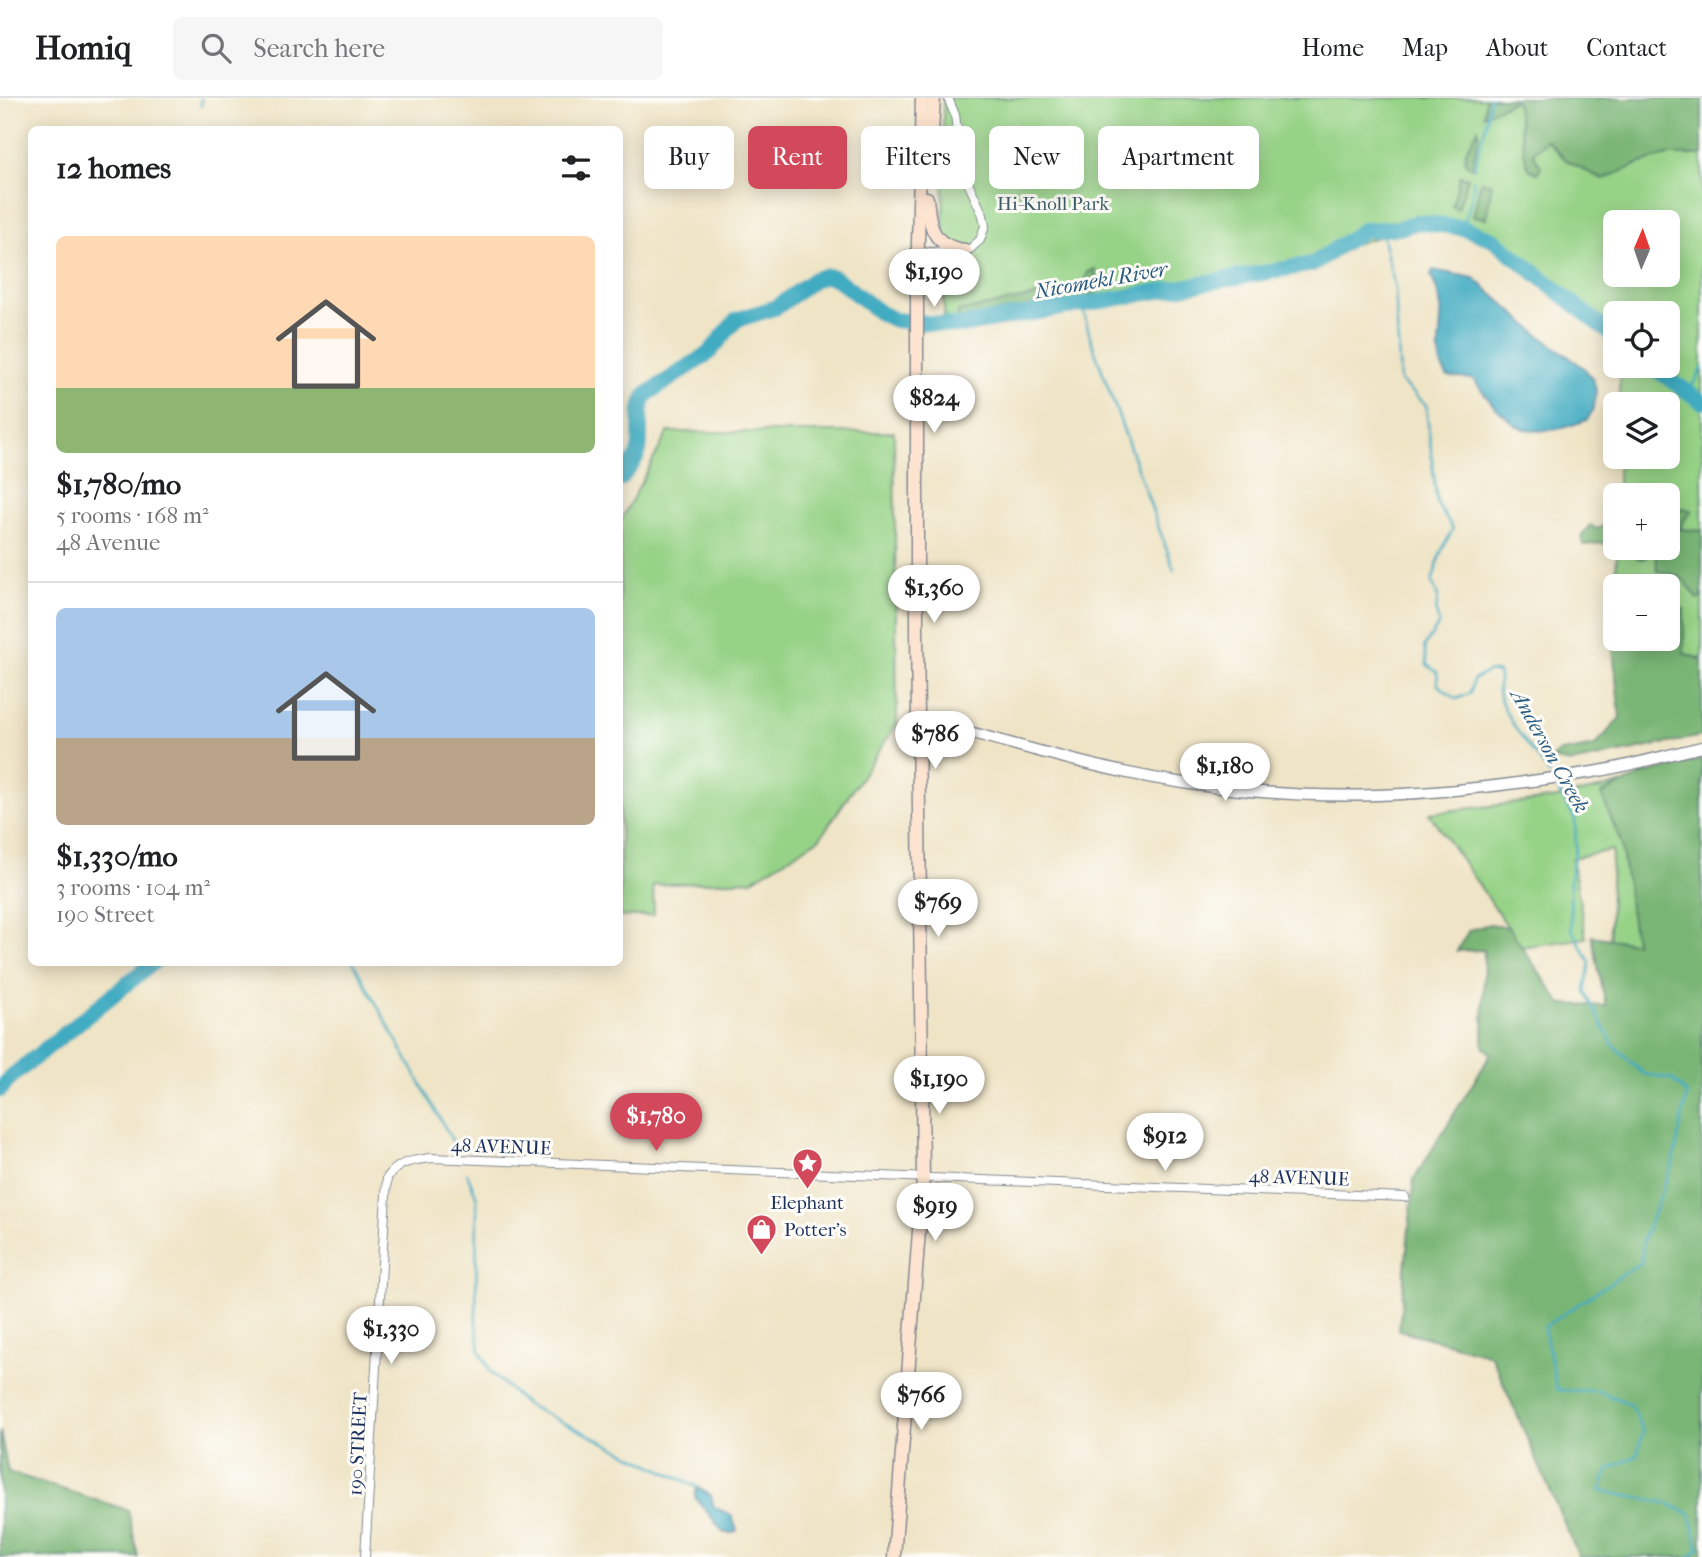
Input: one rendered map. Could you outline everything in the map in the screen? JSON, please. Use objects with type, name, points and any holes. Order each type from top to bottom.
[{"type":"main road","points":[[922,98],[925,126]]},
{"type":"main road","points":[[928,126],[934,98]]},
{"type":"main road","points":[[894,1557],[923,1179],[917,339],[922,189]]},
{"type":"main road","points":[[920,208],[923,189]]},
{"type":"main road","points":[[929,189],[930,220],[936,237],[947,246],[965,250]]},
{"type":"street","points":[[918,253],[970,249],[980,240],[985,226],[983,215],[963,172],[955,115],[948,98]]},
{"type":"street","points":[[918,718],[1124,772],[1267,791],[1375,796],[1475,789],[1596,772],[1702,747]]},
{"type":"street","name":"48 AVENUE","points":[[395,1167],[431,1158],[1405,1197]]},
{"type":"street","name":"190 STREET","points":[[365,1557],[387,1178],[395,1167]]},
{"type":"green space","name":"Hi-Knoll Park","points":[[943,98],[1702,98],[1702,658],[1679,657],[1677,651],[1680,651],[1680,574],[1616,574],[1617,560],[1680,560],[1680,483],[1618,483],[1618,469],[1680,469],[1680,392],[1619,392],[1620,378],[1680,378],[1680,301],[1603,301],[1603,326],[1492,246],[1461,231],[1431,226],[1408,228],[1285,265],[1183,289],[1096,301],[988,322],[944,318],[943,189],[975,189],[975,126],[943,126]]},
{"type":"green space","points":[[1486,98],[1702,98],[1702,155],[1668,155],[1638,164],[1603,180],[1566,160],[1547,140],[1533,153],[1541,167],[1537,173],[1529,169],[1526,161],[1515,100],[1484,115]]},
{"type":"green space","points":[[1478,129],[1472,167],[1466,164],[1465,153]]},
{"type":"green space","points":[[1460,176],[1468,178],[1458,209],[1452,206]]},
{"type":"green space","points":[[1481,181],[1492,184],[1486,218],[1473,216]]},
{"type":"green space","points":[[1095,269],[1097,292],[1086,297],[959,319],[957,312],[1055,292],[1084,283],[1088,272]]},
{"type":"green space","points":[[668,432],[894,432],[897,724],[820,838],[752,880],[653,885],[654,915],[623,917],[623,516]]},
{"type":"green space","points":[[1680,508],[1692,511],[1680,529]]},
{"type":"green space","points":[[1590,525],[1597,529],[1602,527],[1603,543],[1583,545],[1582,535]]},
{"type":"green space","points":[[1680,529],[1702,531],[1702,598],[1698,599],[1680,578],[1680,574],[1657,571],[1657,560],[1680,560]]},
{"type":"green space","points":[[1680,608],[1684,609],[1684,653],[1702,660],[1702,736],[1571,763],[1552,759],[1557,753],[1595,746],[1620,718],[1613,651],[1680,651]]},
{"type":"green space","points":[[1702,759],[1702,1557],[1579,1557],[1491,1355],[1399,1330],[1414,1179],[1491,1054],[1483,1046],[1484,950],[1457,951],[1469,930],[1490,924],[1508,927],[1561,1004],[1606,1006],[1592,936],[1635,943],[1621,842],[1601,794],[1644,774]]},
{"type":"green space","points":[[1702,767],[1603,1198],[1612,850],[1572,858],[1586,938],[1522,947],[1429,813],[1552,799]]},
{"type":"green space","points":[[0,1431],[8,1472],[128,1510],[138,1557],[0,1557]]},
{"type":"water","points":[[1433,270],[1474,278],[1539,335],[1584,368],[1593,379],[1596,390],[1594,409],[1587,420],[1542,431],[1524,429],[1514,424],[1494,406],[1473,379],[1448,377],[1440,362],[1441,308],[1431,276]]},
{"type":"water","points":[[697,1487],[711,1496],[714,1507],[731,1515],[737,1530],[734,1533],[724,1533],[695,1497]]},
{"type":"waterway","points":[[201,98],[201,106]]},
{"type":"waterway","points":[[1474,168],[1490,98]]},
{"type":"waterway","points":[[1463,228],[1474,189],[1473,181]]},
{"type":"waterway","name":"Nicomekl River","points":[[623,475],[634,462],[639,450],[640,413],[647,394],[709,353],[736,320],[777,307],[815,279],[825,276],[833,277],[880,313],[895,320],[960,326],[1313,264],[1363,230],[1399,228],[1418,222],[1463,228],[1493,239],[1603,327]]},
{"type":"waterway","name":"Anderson Creek","points":[[1381,230],[1395,288],[1400,381],[1426,405],[1437,504],[1453,529],[1441,552],[1432,582],[1438,597],[1436,611],[1439,624],[1424,647],[1427,665],[1437,672],[1438,685],[1457,699],[1470,693],[1473,680],[1489,671],[1498,673],[1499,695],[1504,709],[1549,774]]},
{"type":"waterway","points":[[1082,304],[1090,337],[1174,570]]},
{"type":"waterway","points":[[1688,393],[1702,368]]},
{"type":"waterway","name":"Nicomekl River","points":[[1668,378],[1702,402]]},
{"type":"waterway","name":"Anderson Creek","points":[[1552,780],[1575,819],[1576,847],[1570,880],[1571,928],[1590,962],[1585,992],[1613,1045],[1644,1074],[1672,1079],[1687,1094],[1673,1163],[1644,1238],[1641,1262],[1544,1327],[1557,1390],[1598,1391],[1630,1404],[1643,1431],[1637,1456],[1609,1469],[1600,1491],[1666,1503],[1690,1514],[1699,1549],[1690,1557]]},
{"type":"waterway","name":"Nicomekl River","points":[[0,1090],[12,1076],[149,966]]},
{"type":"waterway","points":[[355,966],[458,1151]]},
{"type":"waterway","points":[[467,1173],[477,1198],[476,1322],[480,1351],[491,1372],[525,1404],[697,1487]]},
{"type":"place","name":"Elephant","points":[[807,1190]]},
{"type":"place","name":"Potter's","points":[[761,1256]]}]
